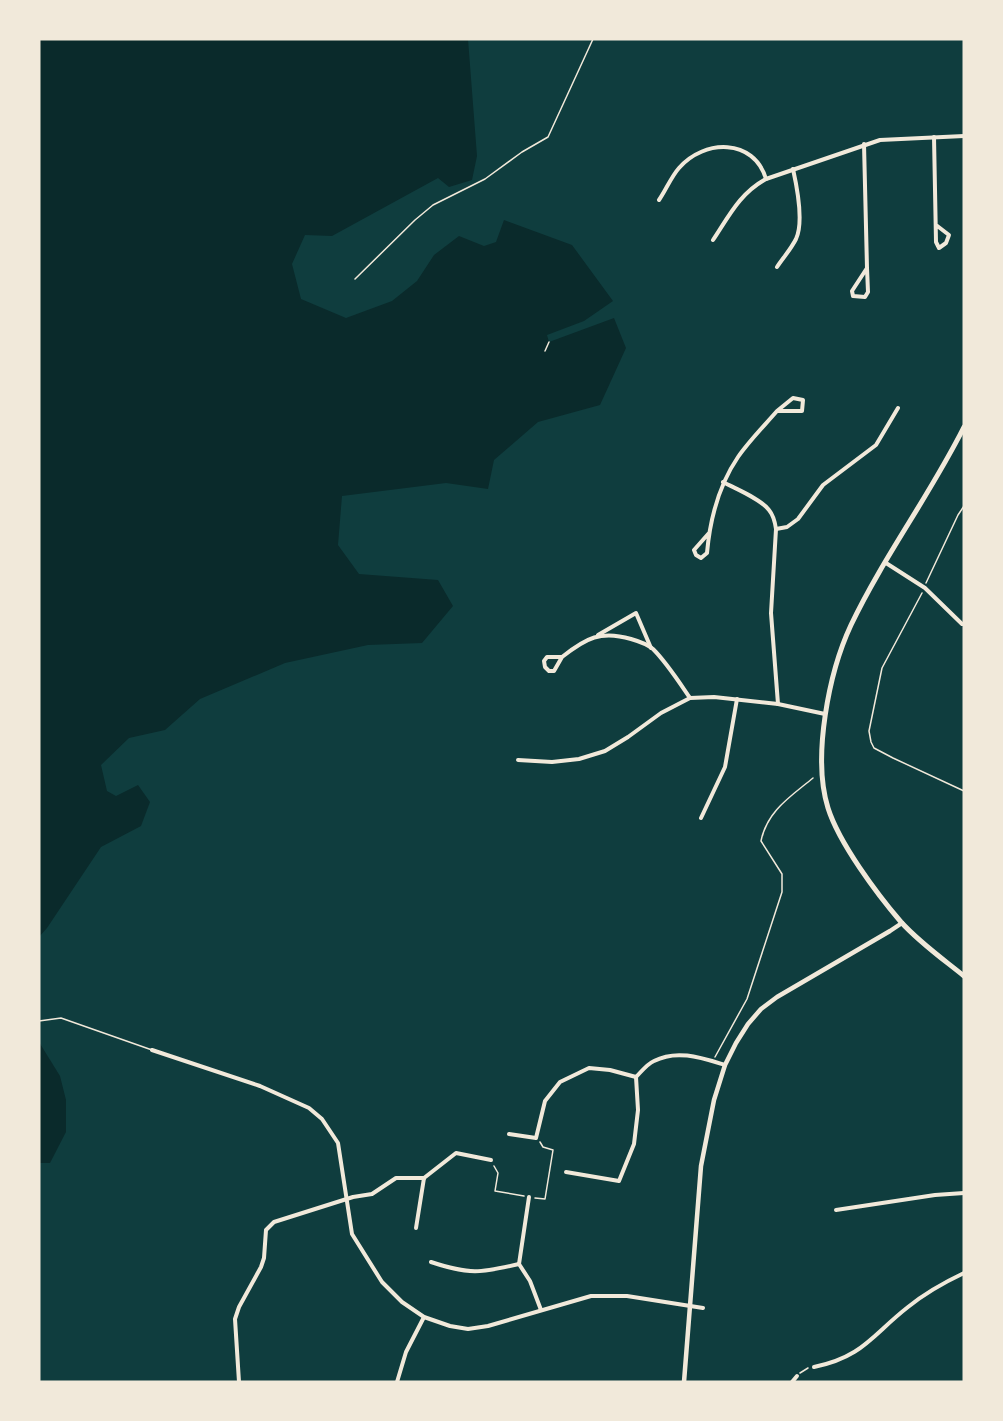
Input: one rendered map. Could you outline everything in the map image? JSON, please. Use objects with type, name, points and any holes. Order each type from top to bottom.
[{"type":"main road","points":[[964,427],[851,625],[835,664],[822,754],[827,806],[836,827],[859,866],[902,923],[964,976]]},
{"type":"street","points":[[713,240],[741,198],[751,187],[766,178],[864,144],[964,136]]},
{"type":"street","points":[[934,137],[936,242],[939,248],[946,243],[949,235],[936,225]]},
{"type":"street","points":[[864,144],[868,291],[865,297],[853,296],[852,291],[867,268]]},
{"type":"street","points":[[659,200],[679,167],[696,155],[715,148],[731,146],[742,150],[762,166],[766,178]]},
{"type":"street","points":[[777,267],[795,240],[798,231],[798,190],[793,169]]},
{"type":"street","points":[[709,533],[694,550],[701,558],[707,553],[709,533],[723,482],[739,456],[777,411],[793,398],[802,400],[802,411],[777,411]]},
{"type":"street","points":[[776,529],[787,527],[798,519],[823,485],[876,445],[898,408]]},
{"type":"street","points":[[723,482],[769,509],[774,518],[776,529],[771,613],[778,704]]},
{"type":"street","points":[[886,563],[925,588],[962,624]]},
{"type":"street","points":[[562,657],[547,657],[544,661],[545,667],[549,671],[554,671],[562,657],[575,646],[636,613],[651,648],[690,698]]},
{"type":"street","points":[[597,635],[611,634],[624,637],[651,648]]},
{"type":"street","points":[[518,760],[552,762],[579,759],[605,751],[661,713],[690,698],[736,699],[778,704],[826,714]]},
{"type":"street","points":[[701,818],[725,767],[736,699]]},
{"type":"street","points":[[684,1382],[701,1166],[714,1100],[725,1065],[748,1024],[777,996],[902,923]]},
{"type":"street","points":[[152,1050],[260,1086],[309,1108],[322,1119],[338,1143],[352,1234],[381,1282],[402,1302],[424,1317],[450,1326],[468,1329],[488,1326],[591,1296],[627,1296],[703,1308]]},
{"type":"street","points":[[566,1172],[619,1181],[634,1144],[638,1110],[636,1077],[652,1061],[673,1054],[725,1065]]},
{"type":"street","points":[[510,1134],[536,1138],[545,1101],[560,1082],[589,1068],[610,1070],[636,1077]]},
{"type":"street","points":[[239,1382],[235,1319],[261,1267],[266,1230],[274,1222],[372,1194],[396,1178],[424,1178],[456,1153],[491,1160]]},
{"type":"street","points":[[416,1228],[424,1178]]},
{"type":"street","points":[[836,1210],[964,1192]]},
{"type":"street","points":[[529,1197],[519,1264],[530,1281],[541,1310]]},
{"type":"street","points":[[431,1262],[457,1270],[483,1273],[519,1264]]},
{"type":"street","points":[[814,1367],[836,1362],[854,1353],[908,1306],[964,1273]]},
{"type":"street","points":[[397,1382],[406,1352],[424,1317]]},
{"type":"street","points":[[792,1382],[797,1376]]},
{"type":"lane","points":[[356,279],[433,205],[485,179],[522,152],[548,137],[593,39]]},
{"type":"lane","points":[[39,1021],[61,1018],[152,1050]]},
{"type":"path","points":[[545,351],[549,342]]},
{"type":"path","points":[[964,506],[925,588],[882,668],[869,731],[874,748],[964,791]]},
{"type":"path","points":[[712,1061],[747,999],[782,892],[782,874],[761,841],[764,829],[768,819],[813,778]]},
{"type":"path","points":[[491,1160],[498,1173],[495,1191],[545,1199],[554,1150],[543,1146],[536,1138]]},
{"type":"path","points":[[797,1376],[802,1370],[814,1367]]},
{"type":"water","points":[[39,39],[468,39],[477,156],[472,180],[449,187],[438,178],[332,236],[305,235],[292,264],[301,299],[346,318],[392,301],[417,281],[434,255],[459,236],[484,246],[496,242],[504,220],[572,245],[613,301],[584,321],[547,335],[549,342],[614,318],[626,348],[600,405],[538,422],[494,460],[488,489],[446,483],[342,496],[338,545],[359,574],[438,580],[453,606],[422,643],[368,645],[285,663],[200,699],[165,730],[129,738],[101,765],[107,791],[116,796],[138,785],[150,802],[141,826],[101,847],[39,937]]},
{"type":"water","points":[[39,1042],[60,1076],[66,1100],[66,1132],[50,1163],[39,1163]]}]
